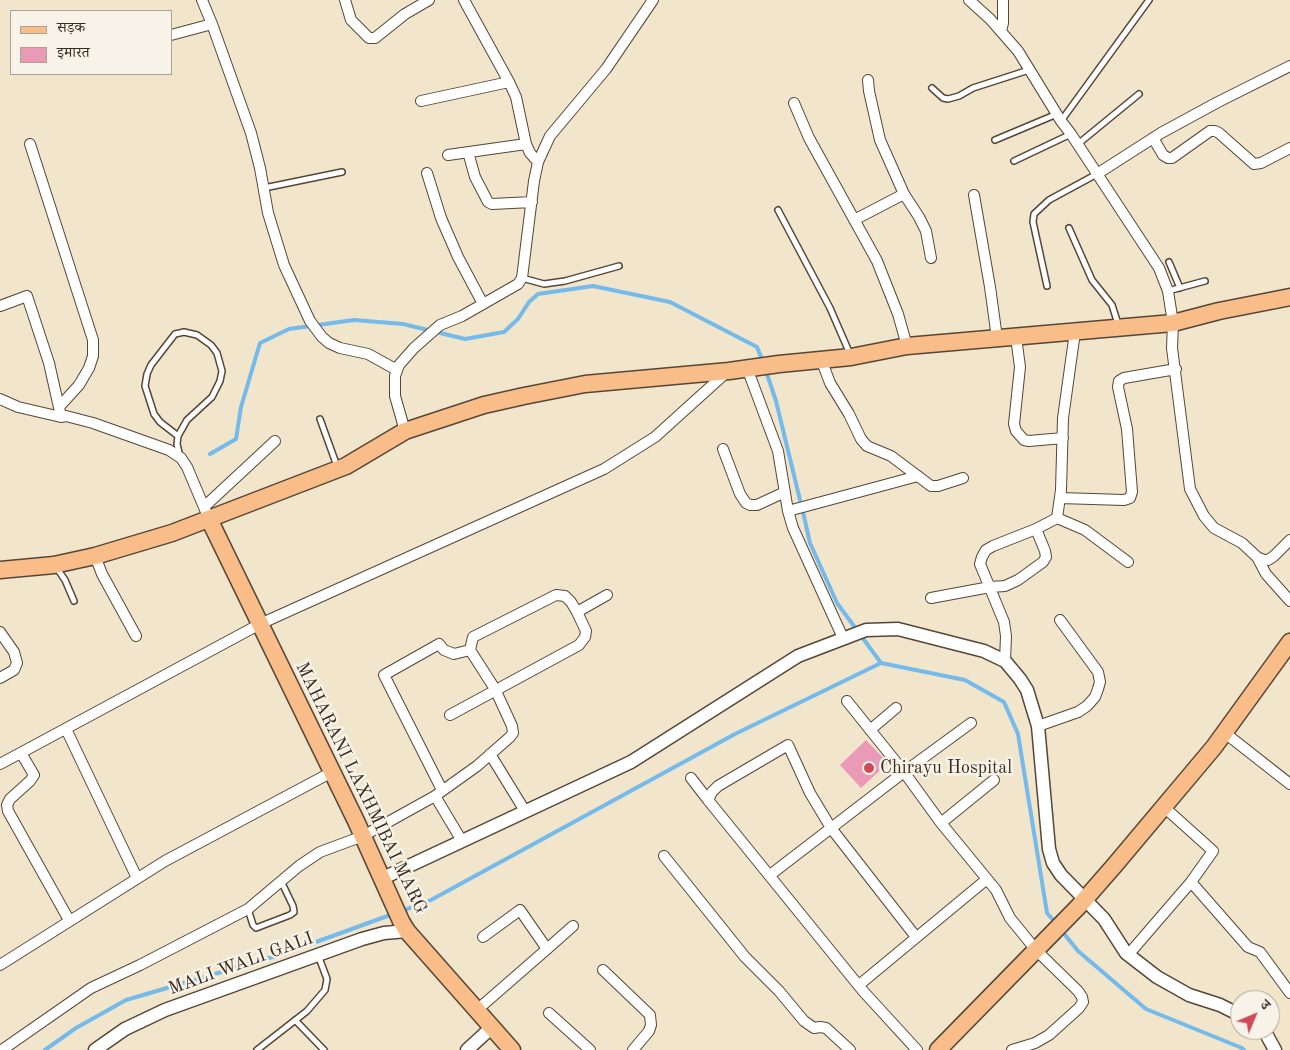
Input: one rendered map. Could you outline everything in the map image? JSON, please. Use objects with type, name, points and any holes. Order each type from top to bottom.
[{"type":"main road","points":[[0,570],[54,565],[95,556],[172,533],[207,513],[346,466],[405,431],[484,405],[585,384],[729,371],[851,357],[907,346],[1173,323],[1218,311],[1290,297]]},
{"type":"main road","name":"MAHARANI LAXHMIBAI MARG","points":[[207,513],[363,836],[384,886],[404,926],[512,1050]]},
{"type":"main road","points":[[938,1050],[1082,902],[1164,807],[1225,733],[1290,642]]},
{"type":"street","points":[[202,0],[250,133],[264,188],[268,213],[284,265],[313,325],[329,343],[340,348],[368,354],[397,370]]},
{"type":"street","points":[[345,0],[351,20],[369,38],[376,38],[405,14],[429,0]]},
{"type":"street","points":[[464,0],[516,97],[526,144],[530,153],[538,162]]},
{"type":"street","points":[[405,431],[395,396],[395,376],[397,370],[405,357],[445,322],[457,318],[518,284],[522,278],[538,162],[550,136],[606,69],[653,0]]},
{"type":"street","points":[[969,0],[990,19],[1018,51],[1059,118],[1159,268],[1168,291],[1173,323],[1172,348],[1189,481],[1195,501],[1214,528],[1242,543],[1257,557],[1266,574],[1290,600]]},
{"type":"street","points":[[1001,31],[1003,0]]},
{"type":"street","points":[[172,34],[212,24]]},
{"type":"street","points":[[1098,174],[1153,138],[1218,102],[1290,66]]},
{"type":"street","points":[[868,80],[880,140],[904,194],[926,231],[931,258]]},
{"type":"street","points":[[421,101],[509,82]]},
{"type":"street","points":[[794,102],[809,138],[877,261],[898,314],[907,346]]},
{"type":"street","points":[[1153,138],[1163,155],[1168,158],[1172,158],[1210,132],[1215,131],[1254,164],[1261,163],[1290,148]]},
{"type":"street","points":[[30,144],[93,340],[93,356],[89,368],[60,412]]},
{"type":"street","points":[[448,155],[526,144]]},
{"type":"street","points":[[468,152],[476,177],[488,202],[492,204],[532,202]]},
{"type":"street","points":[[427,173],[441,218],[482,304]]},
{"type":"street","points":[[854,220],[904,194]]},
{"type":"street","points":[[974,195],[997,338]]},
{"type":"street","points":[[0,306],[27,296],[49,363],[60,412]]},
{"type":"street","points":[[1058,518],[1064,410],[1075,332]]},
{"type":"street","points":[[1016,338],[1020,367],[1014,424],[1016,431],[1024,440],[1029,441],[1063,438]]},
{"type":"street","points":[[821,359],[830,383],[849,414],[861,439],[868,446],[898,460],[931,486],[938,486],[963,478]]},
{"type":"street","points":[[751,367],[778,451],[788,511],[793,528],[848,636]]},
{"type":"street","points":[[1060,498],[1124,500],[1130,498],[1132,492],[1127,429],[1118,387],[1119,381],[1124,378],[1176,370]]},
{"type":"street","points":[[0,764],[260,624],[604,469],[655,437],[729,371]]},
{"type":"street","points":[[0,399],[18,407],[60,412],[66,416],[93,423],[169,450],[181,458],[187,467],[207,513],[275,441]]},
{"type":"street","points":[[723,449],[740,494],[746,503],[757,505],[785,492]]},
{"type":"street","points":[[788,511],[918,476]]},
{"type":"street","points":[[1005,661],[1006,636],[1004,622],[980,564],[982,557],[986,550],[1058,518]]},
{"type":"street","points":[[1058,518],[1085,530],[1128,562]]},
{"type":"street","points":[[931,598],[1005,586],[1018,580],[1043,562],[1046,557],[1046,551],[1036,529]]},
{"type":"street","points":[[1257,557],[1268,560],[1290,540]]},
{"type":"street","points":[[95,556],[102,574],[136,636]]},
{"type":"street","points":[[2,1050],[91,988],[248,909],[320,852],[363,836],[438,793],[477,766],[513,732],[495,689],[470,650],[473,637],[556,595],[565,596],[571,602],[586,631],[585,637],[579,645],[495,689],[450,714]]},
{"type":"street","points":[[577,612],[607,595]]},
{"type":"street","points":[[1038,726],[1078,712],[1091,702],[1100,682],[1098,672],[1060,620]]},
{"type":"street","points":[[384,886],[462,841],[631,762],[798,656],[866,630],[898,629],[984,651],[1005,661],[1020,679],[1026,690],[1038,726],[1049,849],[1053,863],[1082,902],[1104,919],[1128,955],[1165,982],[1189,994],[1230,1010]]},
{"type":"street","points":[[0,632],[14,652],[17,663],[14,670],[0,678]]},
{"type":"street","points":[[462,841],[384,675],[439,644],[444,650],[454,654],[470,650]]},
{"type":"street","points":[[847,701],[1000,896],[1010,918],[1040,946],[1082,997],[1083,1002],[1079,1008],[1049,1035],[1035,1043],[1012,1050]]},
{"type":"street","points":[[870,730],[896,708]]},
{"type":"street","points":[[770,875],[971,723]]},
{"type":"street","points":[[66,729],[137,878]]},
{"type":"street","points":[[1225,733],[1290,784]]},
{"type":"street","points":[[708,800],[718,786],[788,745],[810,792],[832,828],[916,937]]},
{"type":"street","points":[[21,753],[34,775],[6,805],[69,920]]},
{"type":"street","points":[[490,754],[525,811]]},
{"type":"street","points":[[0,965],[137,878],[332,772]]},
{"type":"street","points":[[691,778],[859,985],[917,1050]]},
{"type":"street","points":[[941,823],[994,780]]},
{"type":"street","points":[[1128,955],[1191,882],[1213,851],[1164,807]]},
{"type":"street","points":[[664,856],[744,958],[779,991],[804,1021],[814,1028],[820,1026],[826,1028],[850,1050]]},
{"type":"street","points":[[859,985],[987,879]]},
{"type":"street","points":[[1191,882],[1248,947],[1260,952],[1288,986]]},
{"type":"street","points":[[483,937],[520,910],[547,949]]},
{"type":"street","name":"MALI WALI GALI","points":[[95,1050],[143,1019],[362,938],[404,926]]},
{"type":"street","points":[[477,1010],[573,926]]},
{"type":"street","points":[[603,970],[650,1015],[651,1025],[649,1031],[632,1050]]},
{"type":"street","points":[[549,1012],[590,1050]]},
{"type":"street","points":[[467,1050],[492,1028]]},
{"type":"lane","points":[[995,140],[1059,118],[1149,0]]},
{"type":"lane","points":[[932,88],[943,98],[959,96],[973,88],[1030,70]]},
{"type":"lane","points":[[1078,144],[1139,94]]},
{"type":"lane","points":[[1014,161],[1071,134]]},
{"type":"lane","points":[[264,188],[342,172]]},
{"type":"lane","points":[[1046,286],[1033,222],[1034,214],[1049,200],[1098,174]]},
{"type":"lane","points":[[778,210],[830,308],[851,357]]},
{"type":"lane","points":[[1069,228],[1092,280],[1112,305],[1119,327]]},
{"type":"lane","points":[[1169,262],[1180,288]]},
{"type":"lane","points":[[522,278],[544,284],[573,279],[619,266]]},
{"type":"lane","points":[[1168,291],[1204,281]]},
{"type":"lane","points":[[178,436],[160,422],[154,414],[145,386],[151,365],[175,334],[184,332],[197,335],[211,345],[218,353],[222,371],[220,381],[212,397],[187,420],[178,436],[177,444],[181,458]]},
{"type":"lane","points":[[320,419],[338,469]]},
{"type":"lane","points":[[54,565],[65,580],[74,601]]},
{"type":"lane","points":[[248,909],[253,925],[256,928],[294,912],[281,881]]},
{"type":"lane","points":[[257,1050],[314,1004],[325,990],[326,973],[318,955]]},
{"type":"lane","points":[[295,1020],[324,1050]]},
{"type":"building","points":[[866,740],[888,763],[861,788],[840,765]]},
{"type":"waterway","points":[[210,454],[236,439],[241,407],[260,343],[289,329],[354,320],[403,324],[465,339],[504,332],[518,319],[529,302],[538,294],[593,286],[670,302],[757,347],[763,362]]},
{"type":"waterway","points":[[766,371],[776,401],[800,500]]},
{"type":"waterway","points":[[803,512],[810,543],[837,603],[881,663]]},
{"type":"waterway","points":[[402,911],[431,900],[735,734],[881,663],[965,680],[1004,702],[1018,734],[1047,913],[1056,923]]},
{"type":"waterway","points":[[45,1050],[76,1028],[126,1000],[283,954],[393,914]]},
{"type":"waterway","points":[[1062,931],[1078,951],[1146,1009],[1244,1050]]},
{"type":"place","name":"Chirayu Hospital","points":[[869,768]]}]
